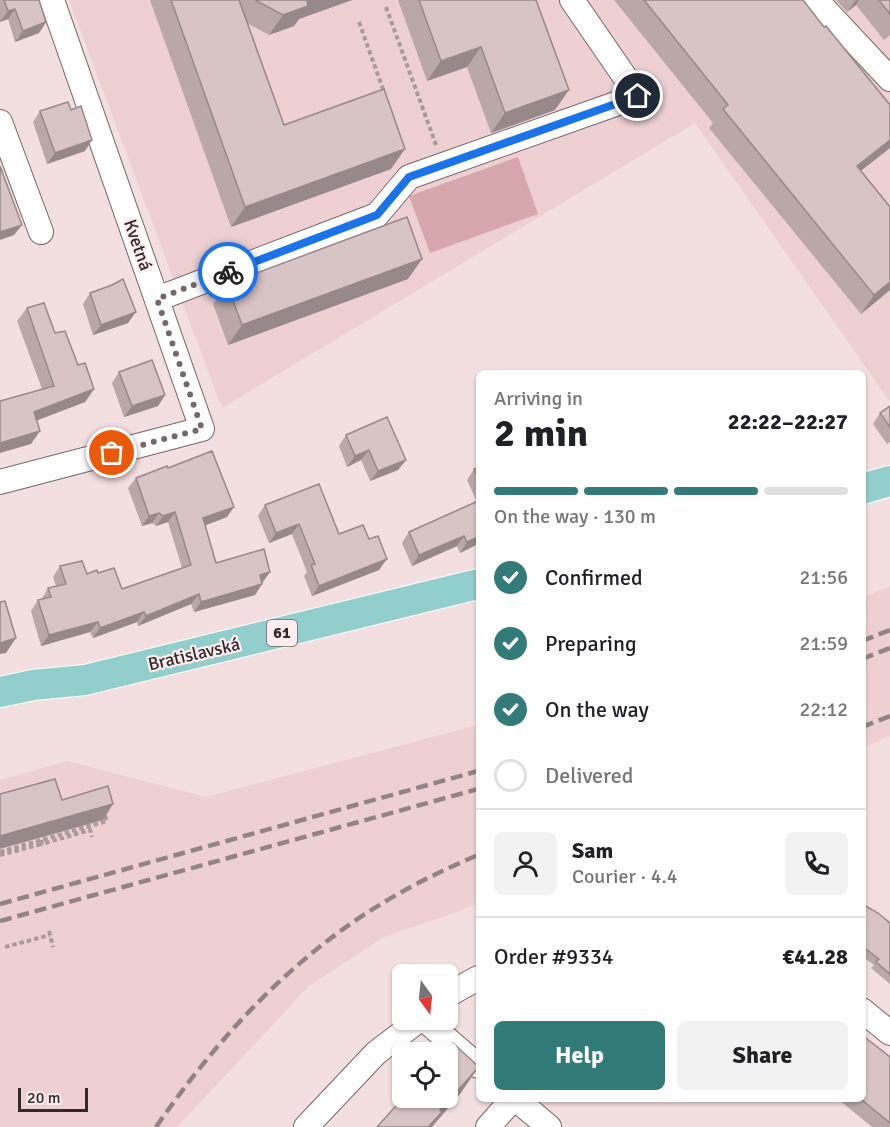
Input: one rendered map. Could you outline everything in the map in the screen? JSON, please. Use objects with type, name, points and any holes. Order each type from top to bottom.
[{"type":"main road","points":[[866,488],[890,481]]},
{"type":"main road","name":"Bratislavská","points":[[0,692],[33,685],[85,680],[476,584]]},
{"type":"main road","name":"Bratislavská","points":[[0,714],[32,706],[85,680]]},
{"type":"street","name":"Kvetná","points":[[0,483],[202,429],[52,0]]},
{"type":"street","points":[[157,299],[377,215],[409,177],[638,96],[572,0]]},
{"type":"street","points":[[816,0],[890,79]]},
{"type":"street","points":[[0,122],[41,232]]},
{"type":"street","points":[[458,989],[476,979]]},
{"type":"street","points":[[866,1013],[890,1033]]},
{"type":"street","points":[[306,1127],[376,1053],[406,1030]]},
{"type":"street","points":[[436,1030],[476,1064]]},
{"type":"street","points":[[488,1127],[510,1102]]},
{"type":"street","points":[[519,1102],[549,1127]]},
{"type":"path","points":[[386,7],[443,165]]},
{"type":"path","points":[[359,22],[387,99]]},
{"type":"path","points":[[0,854],[107,821],[104,812]]},
{"type":"path","points":[[41,842],[90,830],[92,837]]},
{"type":"path","points":[[5,947],[50,933],[53,947]]},
{"type":"shaded area","points":[[69,0],[890,0],[890,402],[695,123],[222,408]]},
{"type":"shaded area","points":[[518,157],[538,214],[430,253],[409,196]]},
{"type":"shaded area","points":[[890,586],[890,736],[866,746],[866,597]]},
{"type":"shaded area","points":[[476,726],[476,904],[384,937],[309,986],[177,1127],[0,1127],[0,780],[67,761],[206,797]]},
{"type":"building","points":[[4,0],[39,0],[46,22],[23,31],[15,9],[8,11]]},
{"type":"building","points":[[171,0],[239,0],[284,125],[384,89],[405,149],[245,207]]},
{"type":"building","points":[[255,0],[310,0],[307,1],[308,6],[283,15]]},
{"type":"building","points":[[419,0],[536,0],[569,90],[505,113],[481,47],[441,61]]},
{"type":"building","points":[[644,0],[803,0],[824,27],[826,26],[890,105],[890,140],[857,166],[890,207],[890,282],[874,295],[723,109],[728,105]]},
{"type":"building","points":[[879,0],[890,0],[890,14]]},
{"type":"building","points":[[68,102],[71,110],[81,106],[92,140],[55,153],[40,111]]},
{"type":"building","points":[[0,166],[22,225],[0,232]]},
{"type":"building","points":[[407,217],[422,259],[242,325],[227,284]]},
{"type":"building","points":[[123,279],[136,312],[101,325],[90,293]]},
{"type":"building","points":[[44,303],[55,333],[65,331],[78,365],[85,363],[94,389],[34,412],[40,431],[0,443],[0,401],[54,386],[27,308]]},
{"type":"building","points":[[152,360],[165,395],[132,406],[119,372]]},
{"type":"building","points":[[890,406],[890,427],[880,413]]},
{"type":"building","points":[[387,417],[406,460],[378,471],[369,450],[355,456],[346,435]]},
{"type":"building","points":[[212,451],[234,507],[203,518],[216,563],[264,549],[270,572],[260,575],[262,584],[201,602],[199,594],[146,616],[144,612],[100,628],[98,622],[49,635],[38,600],[51,597],[48,588],[66,584],[60,566],[82,561],[87,574],[114,568],[122,589],[191,565],[175,512],[163,516],[159,513],[149,516],[136,478]]},
{"type":"building","points":[[319,484],[339,534],[363,525],[369,539],[378,536],[387,559],[319,586],[311,565],[315,564],[299,524],[276,533],[265,505]]},
{"type":"building","points":[[476,502],[476,538],[467,542],[464,536],[419,555],[409,532]]},
{"type":"building","points":[[5,601],[16,638],[0,643],[0,602]]},
{"type":"building","points":[[55,779],[62,800],[108,786],[113,804],[0,836],[0,794]]},
{"type":"building","points":[[866,906],[890,923],[890,974],[876,962],[879,959],[866,949]]},
{"type":"building","points":[[866,1038],[890,1057],[890,1123],[864,1102]]},
{"type":"building","points":[[458,1048],[476,1064],[476,1070],[458,1090]]},
{"type":"building","points":[[394,1108],[442,1108],[440,1110],[442,1112],[428,1127],[377,1127]]},
{"type":"railway","points":[[866,639],[890,630]]},
{"type":"railway","points":[[866,657],[890,648]]},
{"type":"railway","points":[[866,725],[890,716]]},
{"type":"railway","points":[[0,904],[476,772]]},
{"type":"railway","points":[[0,921],[476,790]]},
{"type":"railway","points":[[156,1127],[204,1063],[285,976],[347,926],[393,897],[476,856]]},
{"type":"way so far","points":[[112,453],[202,429],[157,299],[228,272]]},
{"type":"route","points":[[228,272],[377,215],[409,177],[638,96]]}]
